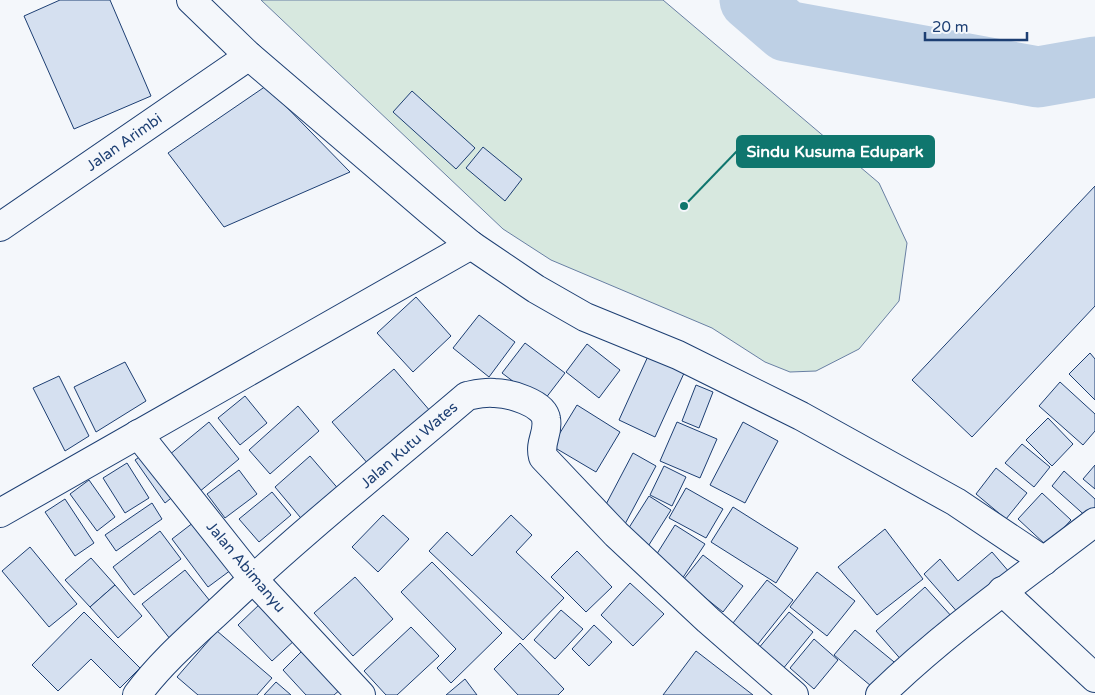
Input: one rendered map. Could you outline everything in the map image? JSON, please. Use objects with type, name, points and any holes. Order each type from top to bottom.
[{"type":"street","points":[[191,0],[249,56],[471,245],[556,302],[585,317],[678,355],[729,379],[956,502],[1044,561]]},
{"type":"street","name":"Jalan Arimbi","points":[[0,227],[249,56]]},
{"type":"street","points":[[0,513],[471,245]]},
{"type":"street","name":"Jalan Kutu Wates","points":[[137,695],[176,652],[253,579],[467,396],[482,392],[497,392],[531,403],[540,408],[547,420],[540,448],[543,457],[616,534],[708,620],[794,695]]},
{"type":"street","name":"Jalan Abimanyu","points":[[138,434],[253,579],[361,695]]},
{"type":"street","points":[[880,695],[911,665],[1002,591],[1095,522]]},
{"type":"street","points":[[1002,591],[1095,678]]},
{"type":"shaded area","points":[[261,0],[663,0],[879,183],[907,243],[899,301],[859,349],[816,371],[790,372],[765,362],[712,328],[551,260],[503,229]]},
{"type":"building","points":[[60,0],[110,0],[151,96],[74,129],[24,16]]},
{"type":"building","points":[[266,86],[350,172],[224,227],[168,153]]},
{"type":"building","points":[[412,91],[475,148],[456,169],[393,112]]},
{"type":"building","points":[[483,147],[522,179],[505,201],[466,168]]},
{"type":"building","points":[[1095,186],[1095,306],[972,437],[912,380]]},
{"type":"building","points":[[416,297],[451,336],[413,372],[377,333]]},
{"type":"building","points":[[479,315],[515,342],[489,377],[453,348]]},
{"type":"building","points":[[525,343],[565,373],[542,403],[502,373]]},
{"type":"building","points":[[587,344],[620,370],[599,398],[566,372]]},
{"type":"building","points":[[1090,353],[1095,359],[1095,400],[1069,374]]},
{"type":"building","points":[[649,354],[685,371],[655,437],[619,420]]},
{"type":"building","points":[[125,362],[146,401],[96,432],[74,387]]},
{"type":"building","points":[[394,369],[431,412],[369,465],[332,422]]},
{"type":"building","points":[[59,376],[89,436],[65,451],[33,388]]},
{"type":"building","points":[[1060,382],[1095,414],[1095,431],[1083,445],[1039,406]]},
{"type":"building","points":[[696,385],[713,392],[699,428],[682,421]]},
{"type":"building","points":[[245,396],[267,423],[240,445],[218,418]]},
{"type":"building","points":[[577,405],[620,432],[596,472],[552,446]]},
{"type":"building","points":[[298,406],[319,431],[270,474],[249,450]]},
{"type":"building","points":[[1048,418],[1073,444],[1052,466],[1026,440]]},
{"type":"building","points":[[209,422],[239,459],[193,497],[163,460]]},
{"type":"building","points":[[677,422],[717,439],[700,478],[660,461]]},
{"type":"building","points":[[743,422],[778,441],[745,503],[710,485]]},
{"type":"building","points":[[1022,444],[1050,467],[1034,487],[1005,463]]},
{"type":"building","points":[[145,453],[175,495],[165,503],[135,460]]},
{"type":"building","points":[[633,453],[656,466],[625,524],[602,512]]},
{"type":"building","points":[[310,456],[341,492],[305,523],[275,487]]},
{"type":"building","points":[[127,463],[149,498],[125,513],[103,478]]},
{"type":"building","points":[[1095,465],[1095,489],[1083,479]]},
{"type":"building","points":[[664,466],[686,477],[672,506],[650,495]]},
{"type":"building","points":[[996,468],[1027,493],[1006,519],[976,494]]},
{"type":"building","points":[[239,470],[257,494],[225,518],[207,494]]},
{"type":"building","points":[[1064,471],[1095,499],[1095,513],[1089,519],[1052,486]]},
{"type":"building","points":[[89,480],[115,517],[97,531],[70,494]]},
{"type":"building","points":[[686,488],[723,509],[706,538],[669,518]]},
{"type":"building","points":[[272,492],[291,515],[259,542],[239,519]]},
{"type":"building","points":[[1042,493],[1071,520],[1047,546],[1018,519]]},
{"type":"building","points":[[649,496],[671,510],[647,548],[625,534]]},
{"type":"building","points":[[65,499],[94,543],[75,556],[45,512]]},
{"type":"building","points":[[152,503],[162,519],[116,551],[105,535]]},
{"type":"building","points":[[733,507],[798,548],[776,583],[711,542]]},
{"type":"building","points":[[383,515],[409,539],[378,572],[352,547]]},
{"type":"building","points":[[511,515],[532,535],[516,552],[564,598],[523,640],[429,551],[447,532],[472,556]]},
{"type":"building","points":[[198,519],[235,567],[208,587],[172,539]]},
{"type":"building","points":[[675,525],[705,544],[682,579],[653,560]]},
{"type":"building","points":[[885,529],[923,579],[877,615],[838,567]]},
{"type":"building","points":[[160,531],[181,559],[134,595],[113,567]]},
{"type":"building","points":[[30,547],[77,604],[49,627],[2,571]]},
{"type":"building","points":[[577,551],[612,587],[586,612],[551,577]]},
{"type":"building","points":[[992,552],[1010,573],[960,615],[924,574],[940,559],[958,581]]},
{"type":"building","points":[[703,555],[743,586],[723,612],[683,580]]},
{"type":"building","points":[[91,558],[115,585],[90,607],[65,580]]},
{"type":"building","points":[[432,562],[502,633],[451,683],[437,668],[456,649],[401,592]]},
{"type":"building","points":[[185,570],[214,606],[171,640],[142,604]]},
{"type":"building","points":[[817,572],[855,601],[827,636],[790,607]]},
{"type":"building","points":[[355,577],[393,619],[353,656],[314,613]]},
{"type":"building","points":[[767,580],[793,600],[754,649],[729,628]]},
{"type":"building","points":[[630,583],[664,614],[633,646],[601,615]]},
{"type":"building","points":[[115,585],[142,616],[118,638],[90,607]]},
{"type":"building","points":[[925,587],[953,618],[904,663],[876,631]]},
{"type":"building","points":[[262,602],[296,639],[272,661],[238,625]]},
{"type":"building","points":[[561,610],[583,629],[555,659],[534,640]]},
{"type":"building","points":[[84,612],[140,668],[120,688],[91,659],[58,691],[32,665]]},
{"type":"building","points":[[789,612],[813,632],[782,670],[758,649]]},
{"type":"building","points":[[594,625],[612,642],[589,666],[572,649]]},
{"type":"building","points":[[411,627],[439,656],[397,695],[386,695],[364,671]]},
{"type":"building","points":[[855,630],[899,666],[877,691],[834,655]]},
{"type":"building","points":[[217,631],[272,678],[257,695],[198,695],[177,677]]},
{"type":"building","points":[[814,639],[838,660],[814,689],[790,668]]},
{"type":"building","points":[[520,643],[564,689],[558,695],[518,695],[494,669]]},
{"type":"building","points":[[305,648],[342,688],[334,695],[306,695],[283,670]]},
{"type":"building","points":[[696,651],[753,695],[663,695]]},
{"type":"building","points":[[465,679],[477,695],[446,695]]},
{"type":"building","points":[[276,682],[291,695],[264,695]]},
{"type":"waterway","points":[[750,0],[786,31],[1038,77],[1095,67]]},
{"type":"place","name":"Sindu Kusuma Edupark","points":[[684,206]]}]
